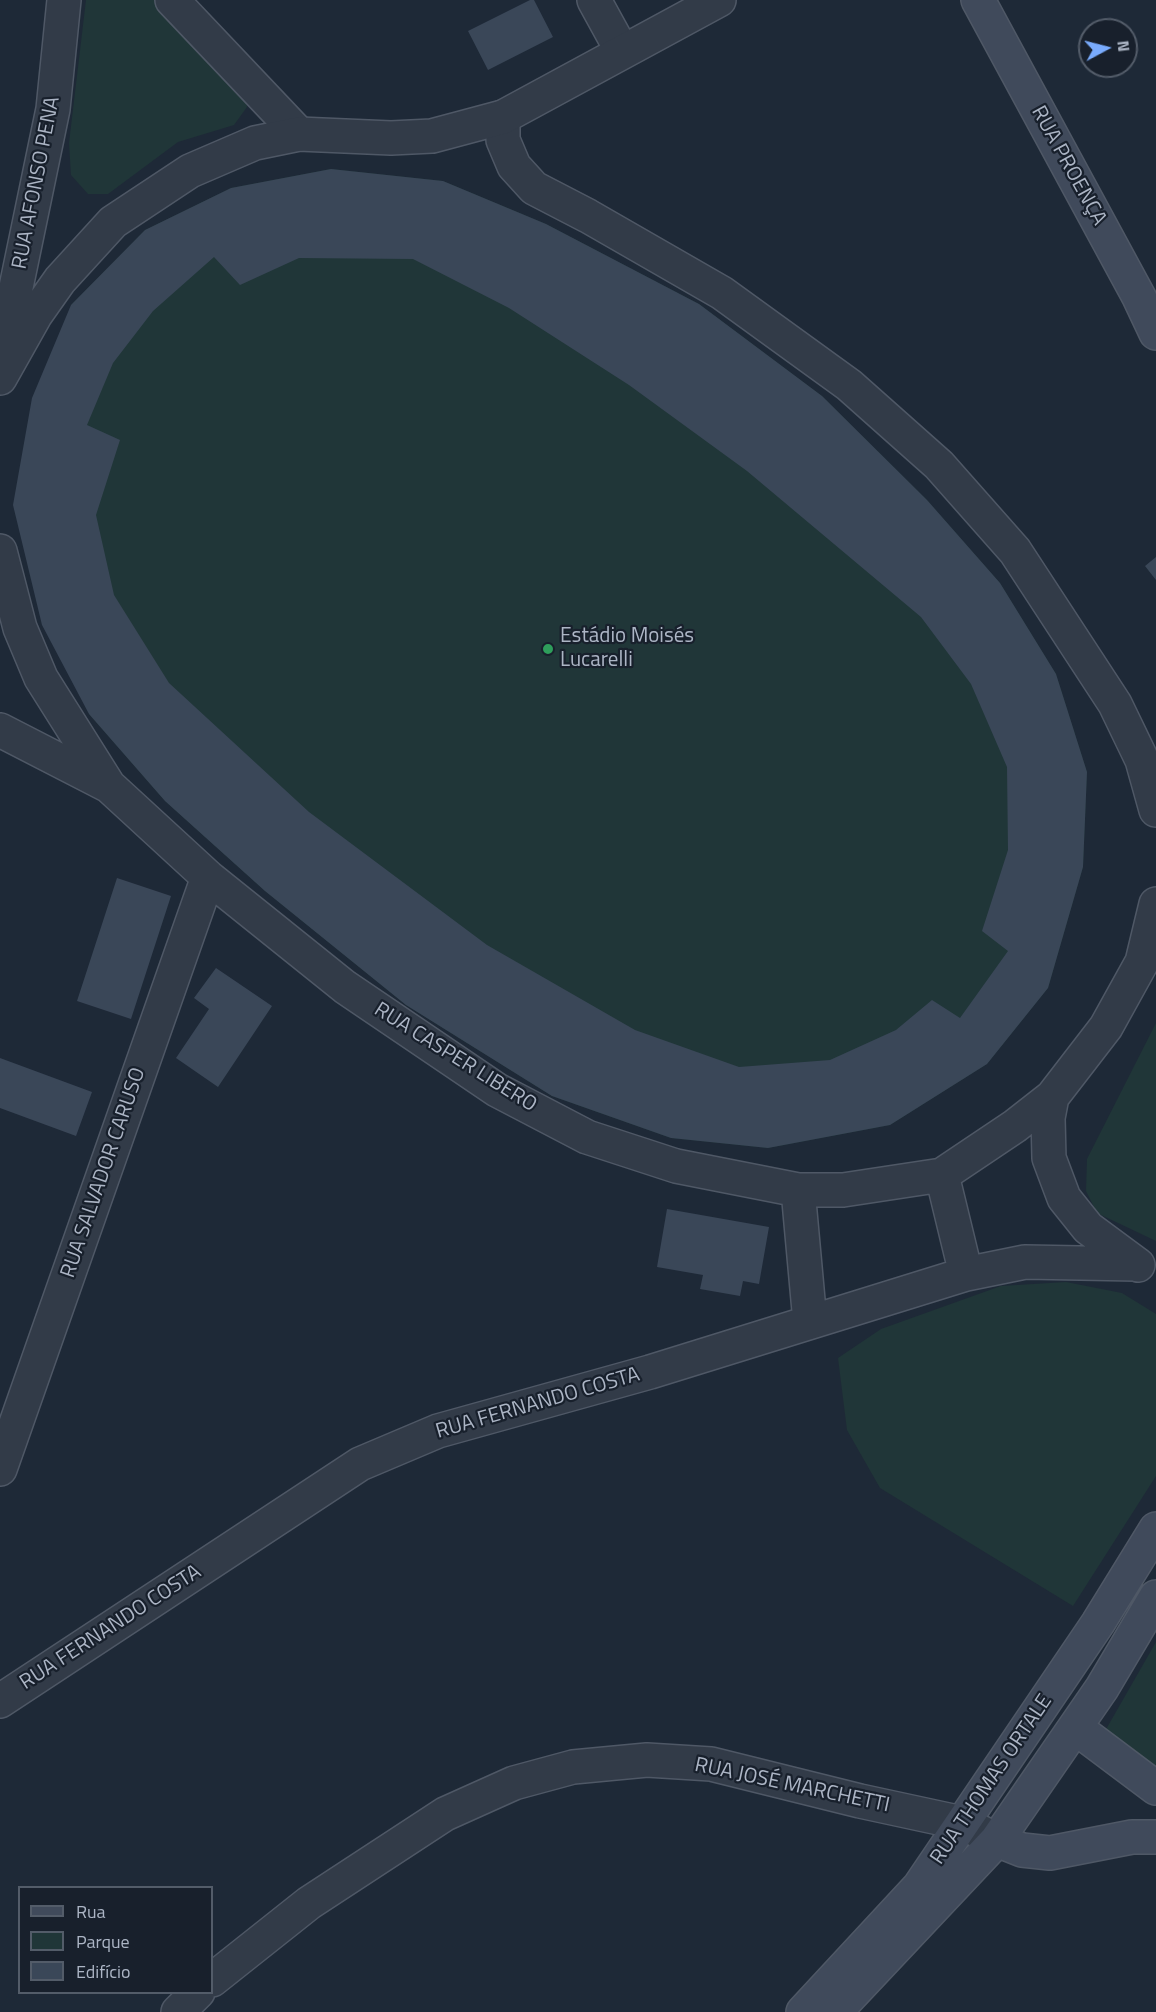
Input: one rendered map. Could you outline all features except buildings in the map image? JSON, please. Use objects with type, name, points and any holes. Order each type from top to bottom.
[{"type":"main road","name":"RUA PROENÇA","points":[[978,0],[1148,292],[1156,333]]},
{"type":"main road","name":"RUA THOMAS ORTALE","points":[[802,2012],[919,1887],[1098,1623],[1156,1529]]},
{"type":"main road","name":"RUA THOMAS ORTALE","points":[[835,2012],[997,1840],[1076,1728],[1156,1597]]},
{"type":"main road","points":[[1076,1728],[1156,1788]]},
{"type":"main road","points":[[997,1840],[1022,1850],[1050,1853],[1132,1837],[1156,1837]]},
{"type":"street","name":"RUA AFONSO PENA","points":[[0,364],[53,110],[64,0]]},
{"type":"street","points":[[172,0],[299,134]]},
{"type":"street","points":[[594,0],[622,51]]},
{"type":"street","points":[[0,378],[36,314],[60,280],[113,222],[190,171],[255,143],[299,134],[391,138],[432,136],[503,117],[719,0]]},
{"type":"street","points":[[503,117],[503,140],[514,166],[534,188],[588,216],[722,293],[849,385],[939,465],[1015,551],[1115,704],[1142,760],[1156,810]]},
{"type":"street","name":"RUA CASPER LIBERO","points":[[0,551],[20,628],[41,678],[109,786],[208,877],[345,987],[497,1090],[587,1137],[676,1166],[798,1190],[843,1190],[942,1175],[1015,1126],[1052,1097],[1106,1028],[1142,962],[1156,904]]},
{"type":"street","name":"RUA CASPER LIBERO","points":[[0,730],[109,786]]},
{"type":"street","name":"RUA SALVADOR CARUSO","points":[[0,1469],[208,877]]},
{"type":"street","name":"RUA FERNANDO COSTA","points":[[1052,1097],[1048,1118],[1049,1158],[1064,1198],[1088,1228],[1146,1270]]},
{"type":"street","points":[[942,1175],[966,1274]]},
{"type":"street","points":[[798,1190],[810,1322]]},
{"type":"street","name":"RUA FERNANDO COSTA","points":[[0,1701],[360,1464],[438,1431],[650,1372],[966,1274],[1025,1262],[1146,1270]]},
{"type":"street","name":"RUA JOSÉ MARCHETTI","points":[[213,1979],[309,1903],[445,1814],[514,1783],[573,1767],[647,1760],[711,1764],[860,1801],[962,1823],[997,1840]]},
{"type":"street","points":[[178,2012],[196,1994]]},
{"type":"green space","points":[[86,0],[165,0],[245,85],[247,107],[234,125],[178,142],[108,194],[88,194],[71,175],[69,143]]},
{"type":"green space","name":"Estádio Moisés Lucarelli","points":[[331,169],[443,181],[546,224],[699,304],[822,396],[927,500],[1000,583],[1056,674],[1087,772],[1083,867],[1048,988],[987,1064],[890,1125],[768,1148],[671,1138],[552,1096],[406,1005],[265,891],[165,801],[89,714],[71,305],[145,230],[231,188]]},
{"type":"green space","points":[[1156,1023],[1156,1241],[1097,1213],[1086,1191],[1087,1159]]},
{"type":"green space","points":[[1066,1282],[1122,1293],[1156,1314],[1156,1476],[1073,1606],[880,1488],[847,1430],[838,1358],[881,1329],[1001,1286]]},
{"type":"green space","points":[[1156,1642],[1156,1770],[1105,1731]]},
{"type":"place","name":"Estádio Moisés Lucarelli","points":[[548,649]]}]
